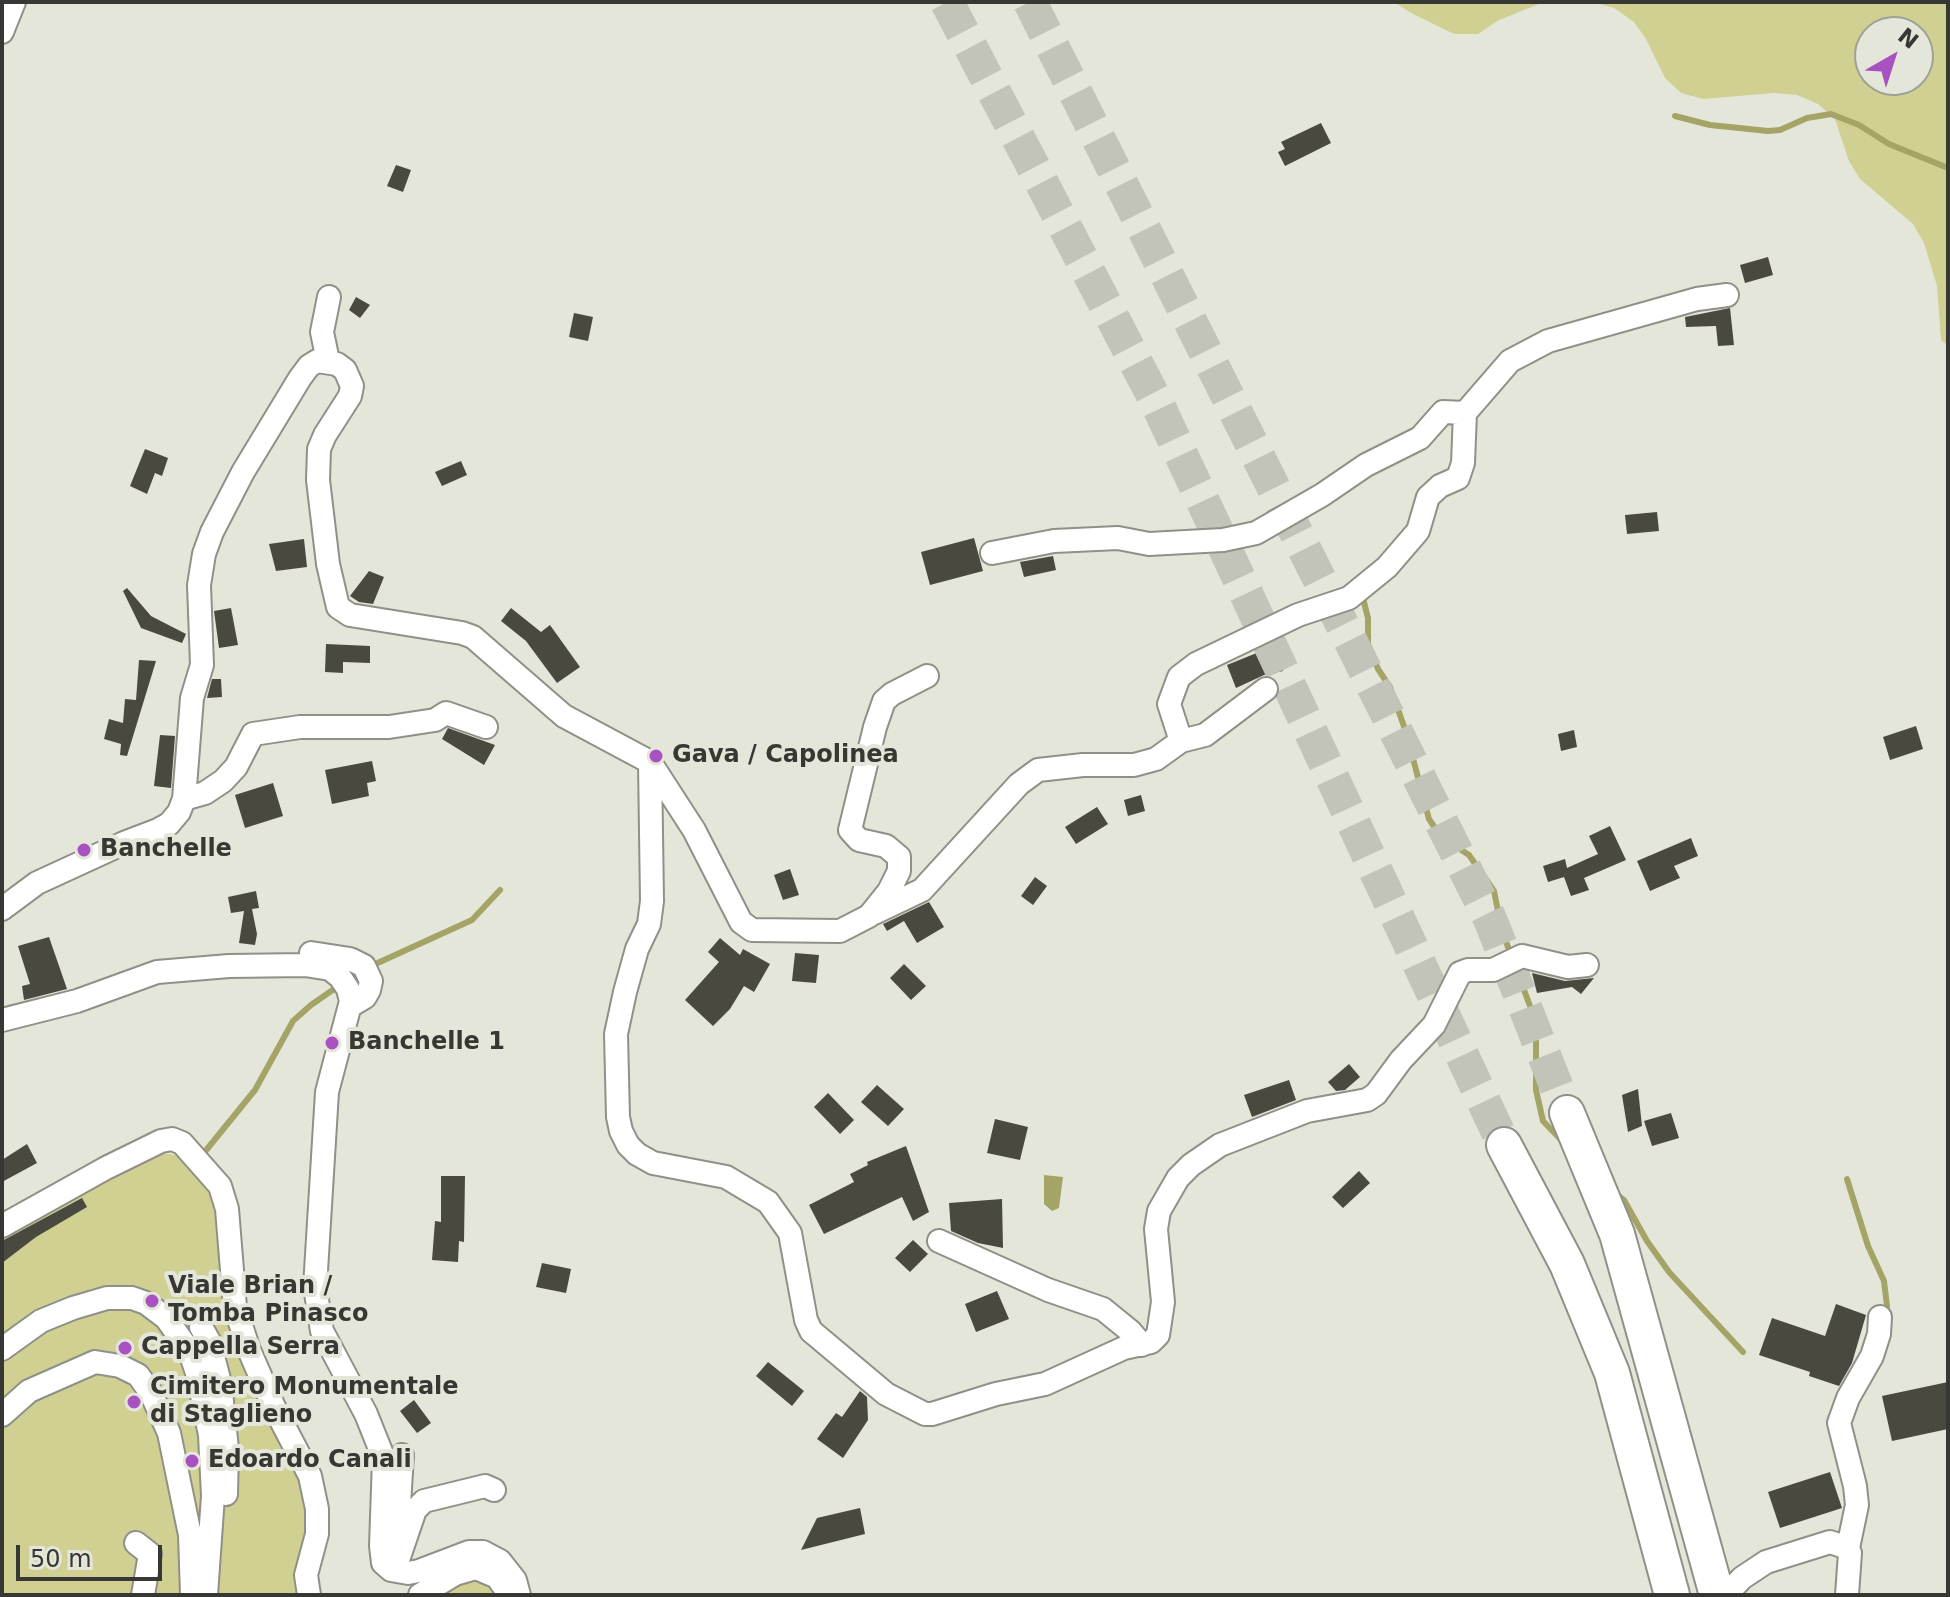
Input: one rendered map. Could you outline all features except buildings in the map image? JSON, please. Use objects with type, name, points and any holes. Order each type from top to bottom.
[{"type":"highway","points":[[1567,1113],[1617,1234],[1717,1595]]},
{"type":"highway","points":[[1504,1145],[1567,1264],[1612,1373],[1672,1595]]},
{"type":"street","points":[[2,32],[14,2]]},
{"type":"street","points":[[1181,741],[1169,704],[1179,677],[1196,664],[1298,615],[1349,598],[1387,567],[1418,531],[1428,497],[1440,486],[1458,478],[1463,463],[1465,413],[1510,361],[1548,341],[1697,299],[1727,295]]},
{"type":"street","points":[[328,361],[322,332],[329,297]]},
{"type":"street","points":[[2,909],[37,883],[158,830],[174,818],[184,799],[192,698],[202,665],[199,585],[204,554],[243,472],[300,378],[317,361],[328,361],[345,370],[352,386],[350,396],[319,449],[318,480],[328,564],[338,607],[350,615],[473,637],[564,716],[650,762],[694,830],[741,922],[752,930],[840,931],[922,890],[1019,784],[1038,770],[1083,765],[1134,765],[1156,759],[1181,741],[1205,735],[1266,689]]},
{"type":"street","points":[[992,553],[1054,541],[1118,538],[1149,544],[1223,540],[1256,533],[1366,465],[1420,438],[1443,412],[1465,413]]},
{"type":"street","points":[[869,916],[889,891],[901,864],[894,851],[859,840],[850,830],[861,783],[884,701],[927,676]]},
{"type":"street","points":[[184,799],[205,793],[223,781],[236,767],[253,734],[300,727],[389,727],[435,720],[446,713],[486,727]]},
{"type":"street","points":[[650,762],[652,901],[649,924],[637,949],[616,1034],[617,1102],[621,1131],[628,1145],[653,1163],[726,1177],[768,1202],[790,1233],[806,1320],[811,1331],[886,1394],[916,1411],[932,1414],[975,1399],[1045,1384],[1124,1348],[1155,1339],[1162,1315],[1164,1288],[1156,1229],[1159,1211],[1178,1178],[1191,1165],[1220,1145],[1307,1111],[1367,1100],[1376,1094],[1401,1060],[1434,1025],[1460,973],[1493,970],[1522,956],[1568,967],[1587,965]]},
{"type":"street","points":[[294,951],[350,959],[364,966],[371,981],[369,990],[365,997],[350,1006]]},
{"type":"street","points":[[2,1020],[77,1001],[157,972],[229,966],[305,965],[330,969],[345,982],[351,994],[350,1006],[327,1092],[315,1287],[322,1331],[366,1414],[384,1459],[383,1563],[391,1570],[404,1565],[419,1571],[469,1552],[483,1552],[500,1561],[515,1580],[519,1595]]},
{"type":"street","points":[[2,1226],[161,1141],[172,1139],[182,1143],[220,1186],[227,1209],[235,1307],[249,1350],[273,1405],[310,1476],[317,1509],[317,1534],[306,1575],[309,1595]]},
{"type":"street","points":[[939,1241],[1048,1290],[1103,1309],[1142,1345]]},
{"type":"street","points":[[2,1349],[41,1321],[107,1298],[132,1298],[146,1303],[166,1318],[190,1352],[210,1435],[213,1496],[206,1595]]},
{"type":"street","points":[[1847,1595],[1851,1560],[1848,1548],[1857,1505],[1839,1423],[1848,1398],[1872,1356],[1879,1334],[1880,1317]]},
{"type":"street","points":[[201,1327],[209,1341],[220,1383],[227,1449],[226,1525],[217,1595]]},
{"type":"street","points":[[2,1415],[29,1391],[95,1362],[120,1366],[138,1375],[151,1393],[169,1433],[190,1535],[192,1595]]},
{"type":"street","points":[[402,1455],[397,1534],[404,1565]]},
{"type":"street","points":[[404,1565],[415,1510],[424,1501],[485,1486],[494,1490]]},
{"type":"street","points":[[1726,1595],[1742,1578],[1766,1562],[1830,1542],[1848,1548]]},
{"type":"street","points":[[136,1543],[150,1554],[143,1595]]},
{"type":"street","points":[[420,1595],[455,1574],[476,1568],[497,1577],[510,1595]]},
{"type":"green space","points":[[1394,2],[1544,2],[1499,20],[1478,34],[1454,34]]},
{"type":"green space","points":[[1592,2],[1948,2],[1948,346],[1941,340],[1937,286],[1924,243],[1913,224],[1860,179],[1849,161],[1835,119],[1818,104],[1797,95],[1774,93],[1703,99],[1681,93],[1665,78],[1634,22],[1614,8]]},
{"type":"green space","name":"Cimitero Monumentale di Staglieno","points":[[161,1153],[176,1155],[201,1175],[218,1202],[226,1298],[309,1495],[305,1595],[2,1595],[2,1236],[111,1176]]},
{"type":"green space","points":[[473,1577],[500,1595],[435,1595]]},
{"type":"shaded area","points":[[1044,1175],[1063,1177],[1059,1208],[1052,1211],[1044,1204]]},
{"type":"waterway","points":[[1675,116],[1710,125],[1768,131],[1831,114],[1859,125],[1889,144],[1948,168]]},
{"type":"waterway","points":[[1363,598],[1368,618],[1368,644],[1378,669],[1390,687],[1406,732],[1429,819],[1441,837],[1469,855],[1494,891],[1502,931],[1536,1022],[1536,1090],[1543,1121],[1564,1143]]},
{"type":"waterway","points":[[371,966],[472,920],[500,890]]},
{"type":"waterway","points":[[203,1154],[255,1090],[293,1021],[360,971]]},
{"type":"waterway","points":[[1847,1179],[1868,1246],[1884,1281],[1887,1306]]},
{"type":"waterway","points":[[1615,1193],[1624,1200],[1669,1272],[1743,1352]]},
{"type":"tunnel","points":[[947,2],[1156,401],[1504,1145]]},
{"type":"tunnel","points":[[1030,2],[1490,919],[1567,1113]]},
{"type":"place","name":"Gava / Capolinea","points":[[656,756]]},
{"type":"place","name":"Banchelle","points":[[84,850]]},
{"type":"place","name":"Banchelle 1","points":[[332,1043]]},
{"type":"place","name":"Viale Brian / Tomba Pinasco","points":[[152,1301]]},
{"type":"place","name":"Cappella Serra","points":[[125,1348]]},
{"type":"place","name":"Cimitero Monumentale di Staglieno","points":[[134,1402]]},
{"type":"place","name":"Edoardo Canali","points":[[192,1461]]}]
